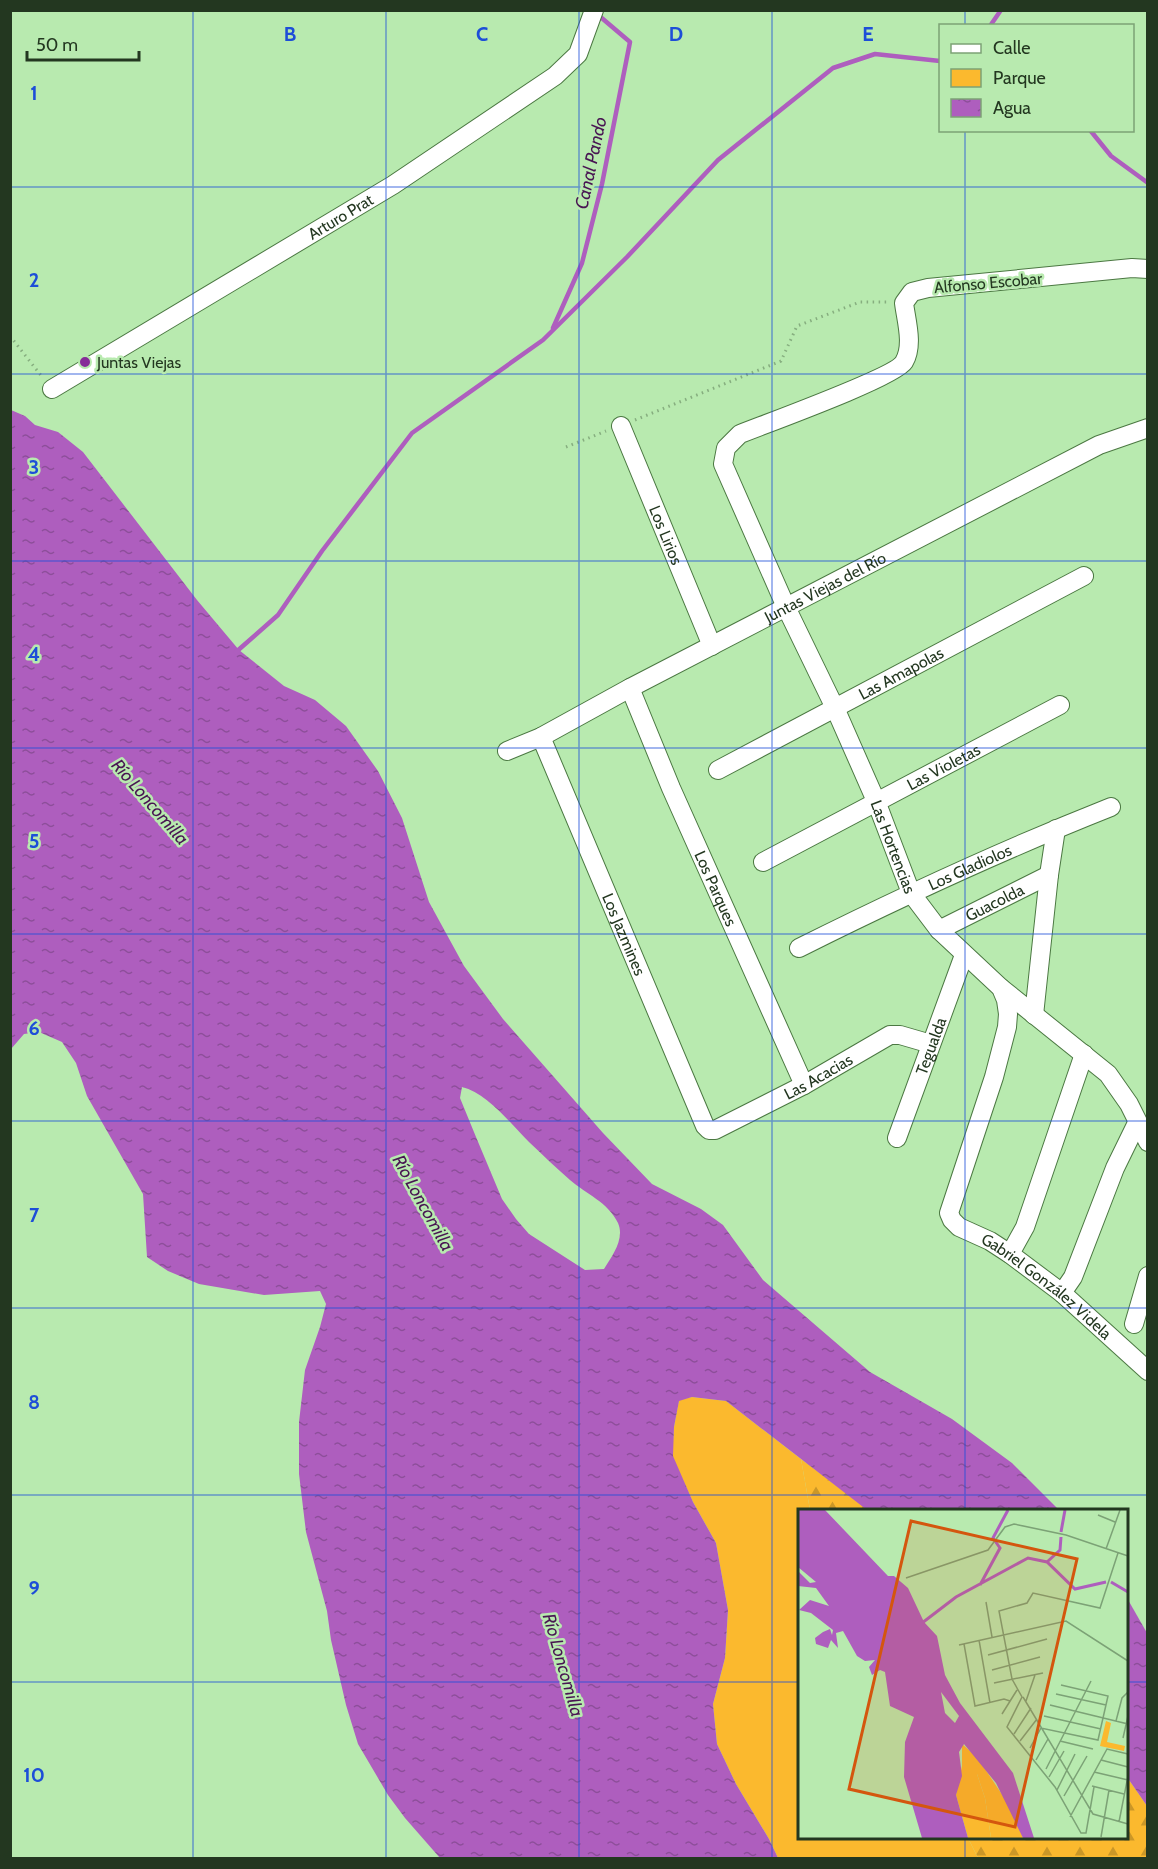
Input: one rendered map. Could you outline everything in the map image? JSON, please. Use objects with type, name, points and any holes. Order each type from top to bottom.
[{"type":"street","name":"Arturo Prat","points":[[52,388],[393,186],[555,76],[578,54],[592,18]]},
{"type":"street","name":"Alfonso Escobar","points":[[904,303],[912,292],[928,288],[1132,268],[1148,269]]},
{"type":"street","name":"Las Hortencias","points":[[904,303],[908,343],[904,362],[898,368],[872,381],[740,434],[726,448],[723,464],[876,801],[911,893],[939,930],[964,955],[1001,988],[1108,1074],[1129,1104],[1148,1142]]},
{"type":"street","name":"Los Lirios","points":[[621,426],[712,646]]},
{"type":"street","name":"Juntas Viejas del Río","points":[[507,751],[541,737],[630,688],[1099,445],[1148,428]]},
{"type":"street","name":"Las Amapolas","points":[[718,770],[1084,576]]},
{"type":"street","name":"Los Parques","points":[[630,688],[670,788],[804,1085]]},
{"type":"street","name":"Las Violetas","points":[[763,862],[1060,705]]},
{"type":"street","name":"Los Jazmines","points":[[541,737],[705,1126],[709,1130]]},
{"type":"street","name":"Los Gladiolos","points":[[799,948],[911,893],[1111,807]]},
{"type":"street","points":[[1034,1015],[1056,829]]},
{"type":"street","name":"Guacolda","points":[[939,930],[1049,875]]},
{"type":"street","name":"Tegualda","points":[[897,1138],[964,955]]},
{"type":"street","name":"Gabriel González Videla","points":[[1001,988],[1006,1000],[1007,1027],[994,1077],[951,1208],[952,1220],[959,1227],[990,1241],[1010,1254],[1062,1293],[1148,1371]]},
{"type":"street","name":"Las Acacias","points":[[709,1130],[716,1130],[804,1085],[890,1035],[900,1035],[931,1044]]},
{"type":"street","points":[[1010,1254],[1025,1227],[1084,1054]]},
{"type":"street","points":[[1062,1293],[1073,1277],[1115,1168],[1137,1123]]},
{"type":"street","points":[[1134,1324],[1148,1276]]},
{"type":"path","points":[[566,447],[781,361],[797,326],[860,302],[904,303]]},
{"type":"path","points":[[10,336],[52,388]]},
{"type":"green space","points":[[692,1397],[726,1401],[801,1459],[810,1509],[798,1509],[798,1839],[968,1839],[978,1858],[778,1858],[736,1784],[717,1744],[713,1704],[725,1658],[728,1610],[716,1543],[693,1502],[672,1456],[679,1400]]},
{"type":"green space","points":[[801,1459],[866,1509],[810,1509]]},
{"type":"green space","points":[[1128,1778],[1147,1806],[1147,1858],[978,1858],[968,1839],[1128,1839]]},
{"type":"water","name":"Río Loncomilla","points":[[11,410],[25,416],[35,425],[58,432],[83,452],[197,600],[239,650],[284,686],[315,700],[346,726],[378,771],[402,818],[429,902],[464,966],[503,1019],[603,1133],[652,1184],[701,1209],[723,1225],[763,1280],[870,1372],[952,1419],[1012,1463],[1058,1509],[866,1509],[726,1401],[692,1397],[679,1401],[674,1427],[673,1456],[693,1502],[716,1543],[728,1610],[725,1658],[713,1704],[717,1744],[736,1784],[778,1858],[440,1858],[388,1795],[358,1744],[346,1705],[331,1640],[327,1611],[306,1532],[299,1474],[299,1422],[305,1370],[326,1304],[320,1291],[264,1295],[199,1284],[168,1271],[147,1257],[143,1194],[87,1096],[76,1063],[62,1042],[39,1032],[24,1034],[11,1049]],"holes":[[[462,1087],[480,1096],[560,1171],[609,1209],[618,1223],[620,1235],[617,1247],[604,1269],[585,1270],[529,1234],[516,1219],[502,1199],[460,1098]]]},
{"type":"water","points":[[1128,1600],[1147,1633],[1147,1806],[1128,1778]]},
{"type":"waterway","points":[[991,24],[1001,10]]},
{"type":"waterway","name":"Canal Pando","points":[[553,328],[582,263],[602,184],[630,42],[597,14]]},
{"type":"waterway","points":[[236,652],[278,615],[322,551],[412,433],[543,340],[627,257],[718,160],[833,68],[875,54],[939,61]]},
{"type":"waterway","points":[[1092,132],[1111,156],[1148,183]]},
{"type":"place","name":"Juntas Viejas","points":[[85,362]]}]
